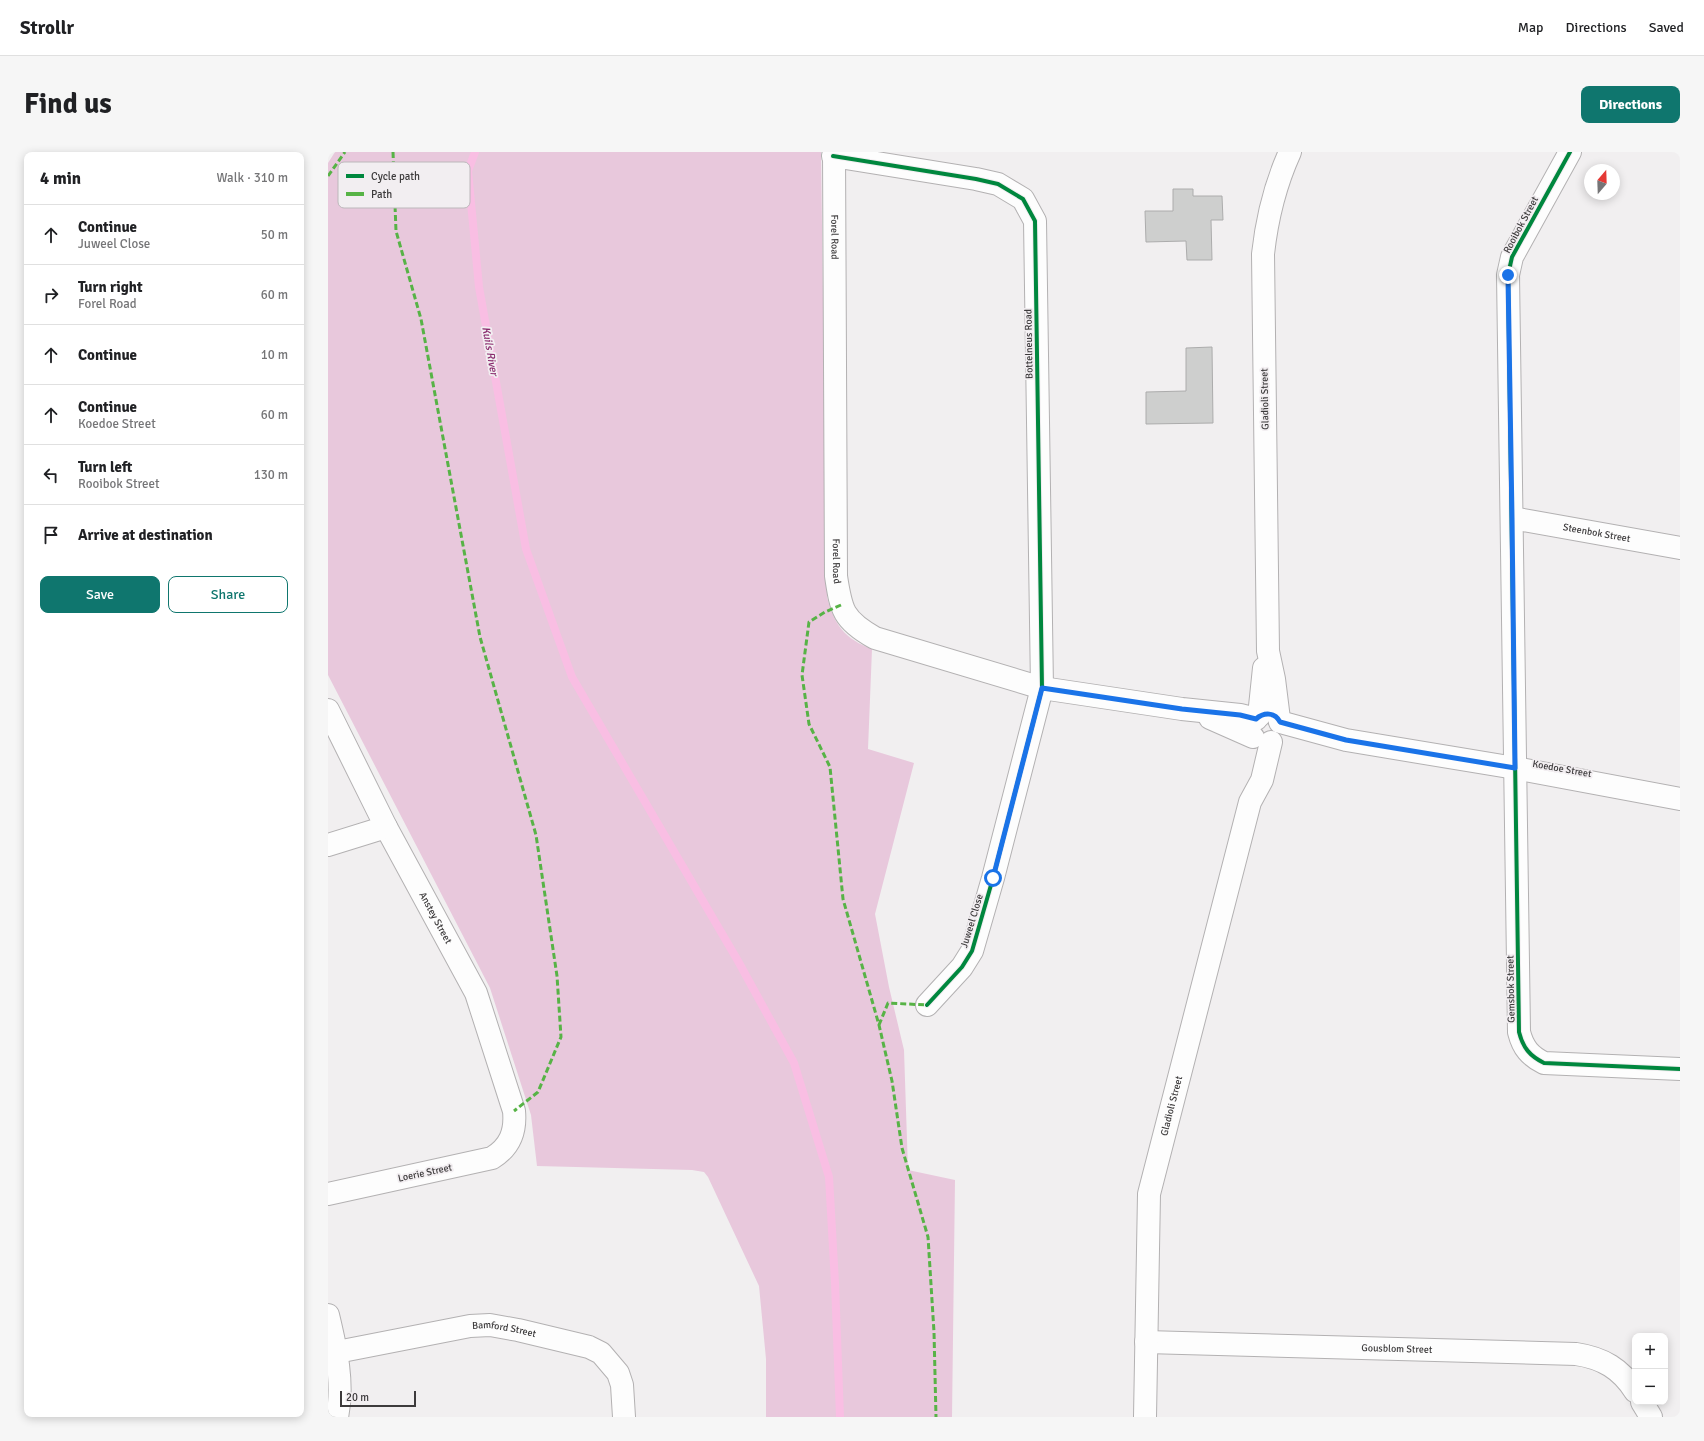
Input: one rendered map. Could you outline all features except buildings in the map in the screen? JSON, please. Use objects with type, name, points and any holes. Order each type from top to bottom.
[{"type":"street","name":"Gladioli Street","points":[[1146,1417],[1149,1194],[1250,802],[1249,776],[1266,729],[1274,679],[1268,651],[1263,254],[1267,224],[1274,194],[1290,152]]},
{"type":"street","name":"Rooibok Street","points":[[1515,768],[1508,284],[1509,265],[1570,152]]},
{"type":"street","name":"Forel Road","points":[[834,154],[836,576],[841,604],[847,618],[857,628],[875,638],[1042,688],[1182,709],[1240,715],[1266,729]]},
{"type":"street","name":"Bottelneus Road","points":[[834,154],[998,184],[1024,199],[1035,221],[1042,688]]},
{"type":"street","name":"Steenbok Street","points":[[1512,518],[1680,548]]},
{"type":"street","name":"Juweel Close","points":[[927,1005],[962,967],[972,950],[993,878],[1042,688]]},
{"type":"street","name":"Anstey Street","points":[[328,710],[386,827],[476,992],[514,1112],[515,1124],[513,1136]]},
{"type":"street","name":"Koedoe Street","points":[[1266,729],[1346,740],[1515,768],[1680,799]]},
{"type":"street","name":"Gemsbok Street","points":[[1515,768],[1519,1032],[1522,1043],[1532,1056],[1544,1063],[1680,1069]]},
{"type":"street","points":[[328,845],[386,827]]},
{"type":"street","name":"Loerie Street","points":[[328,1194],[483,1161],[501,1152],[513,1136]]},
{"type":"street","points":[[328,1315],[337,1352],[339,1405],[337,1417]]},
{"type":"street","name":"Bamford Street","points":[[337,1352],[470,1326],[490,1325],[518,1330],[589,1347],[601,1353],[618,1373],[622,1384],[624,1417]]},
{"type":"street","name":"Gousblom Street","points":[[1146,1342],[1576,1354],[1594,1358],[1612,1365],[1632,1387]]},
{"type":"street","points":[[1644,1405],[1651,1417]]},
{"type":"shaded area","points":[[335,152],[821,152],[827,597],[833,616],[842,630],[855,641],[872,649],[868,749],[914,763],[875,914],[889,987],[904,1050],[908,1170],[955,1180],[952,1417],[766,1417],[766,1359],[759,1286],[708,1177],[704,1172],[692,1170],[537,1166],[531,1115],[490,988],[328,675],[328,163]]},
{"type":"waterway","points":[[470,166],[475,152]]},
{"type":"waterway","name":"Kuils River","points":[[470,192],[479,287],[526,549],[572,677],[738,961],[794,1063],[829,1177],[840,1417]]},
{"type":"marked path","points":[[328,176],[345,152]]},
{"type":"marked path","points":[[393,152],[393,162]]},
{"type":"marked path","points":[[395,208],[396,231],[421,319],[480,637],[536,835],[557,976],[561,1037],[538,1092],[514,1111]]},
{"type":"marked path","points":[[841,605],[825,612],[809,622],[802,675],[809,724],[830,767],[843,899],[879,1025],[892,1081],[902,1148],[928,1237],[934,1332],[936,1417]]},
{"type":"marked path","points":[[879,1025],[888,1003],[927,1005]]},
{"type":"cycle path","points":[[1570,152],[1512,257],[1508,275],[1519,1032],[1528,1051],[1544,1063],[1680,1069]]},
{"type":"cycle path","points":[[833,156],[976,179],[998,184],[1023,199],[1035,221],[1042,688],[993,878],[972,951],[962,967],[927,1005]]},
{"type":"route","points":[[993,878],[1042,688],[1182,709],[1240,715],[1256,719],[1265,714],[1275,716],[1280,722],[1346,740],[1515,768],[1508,275]]}]
